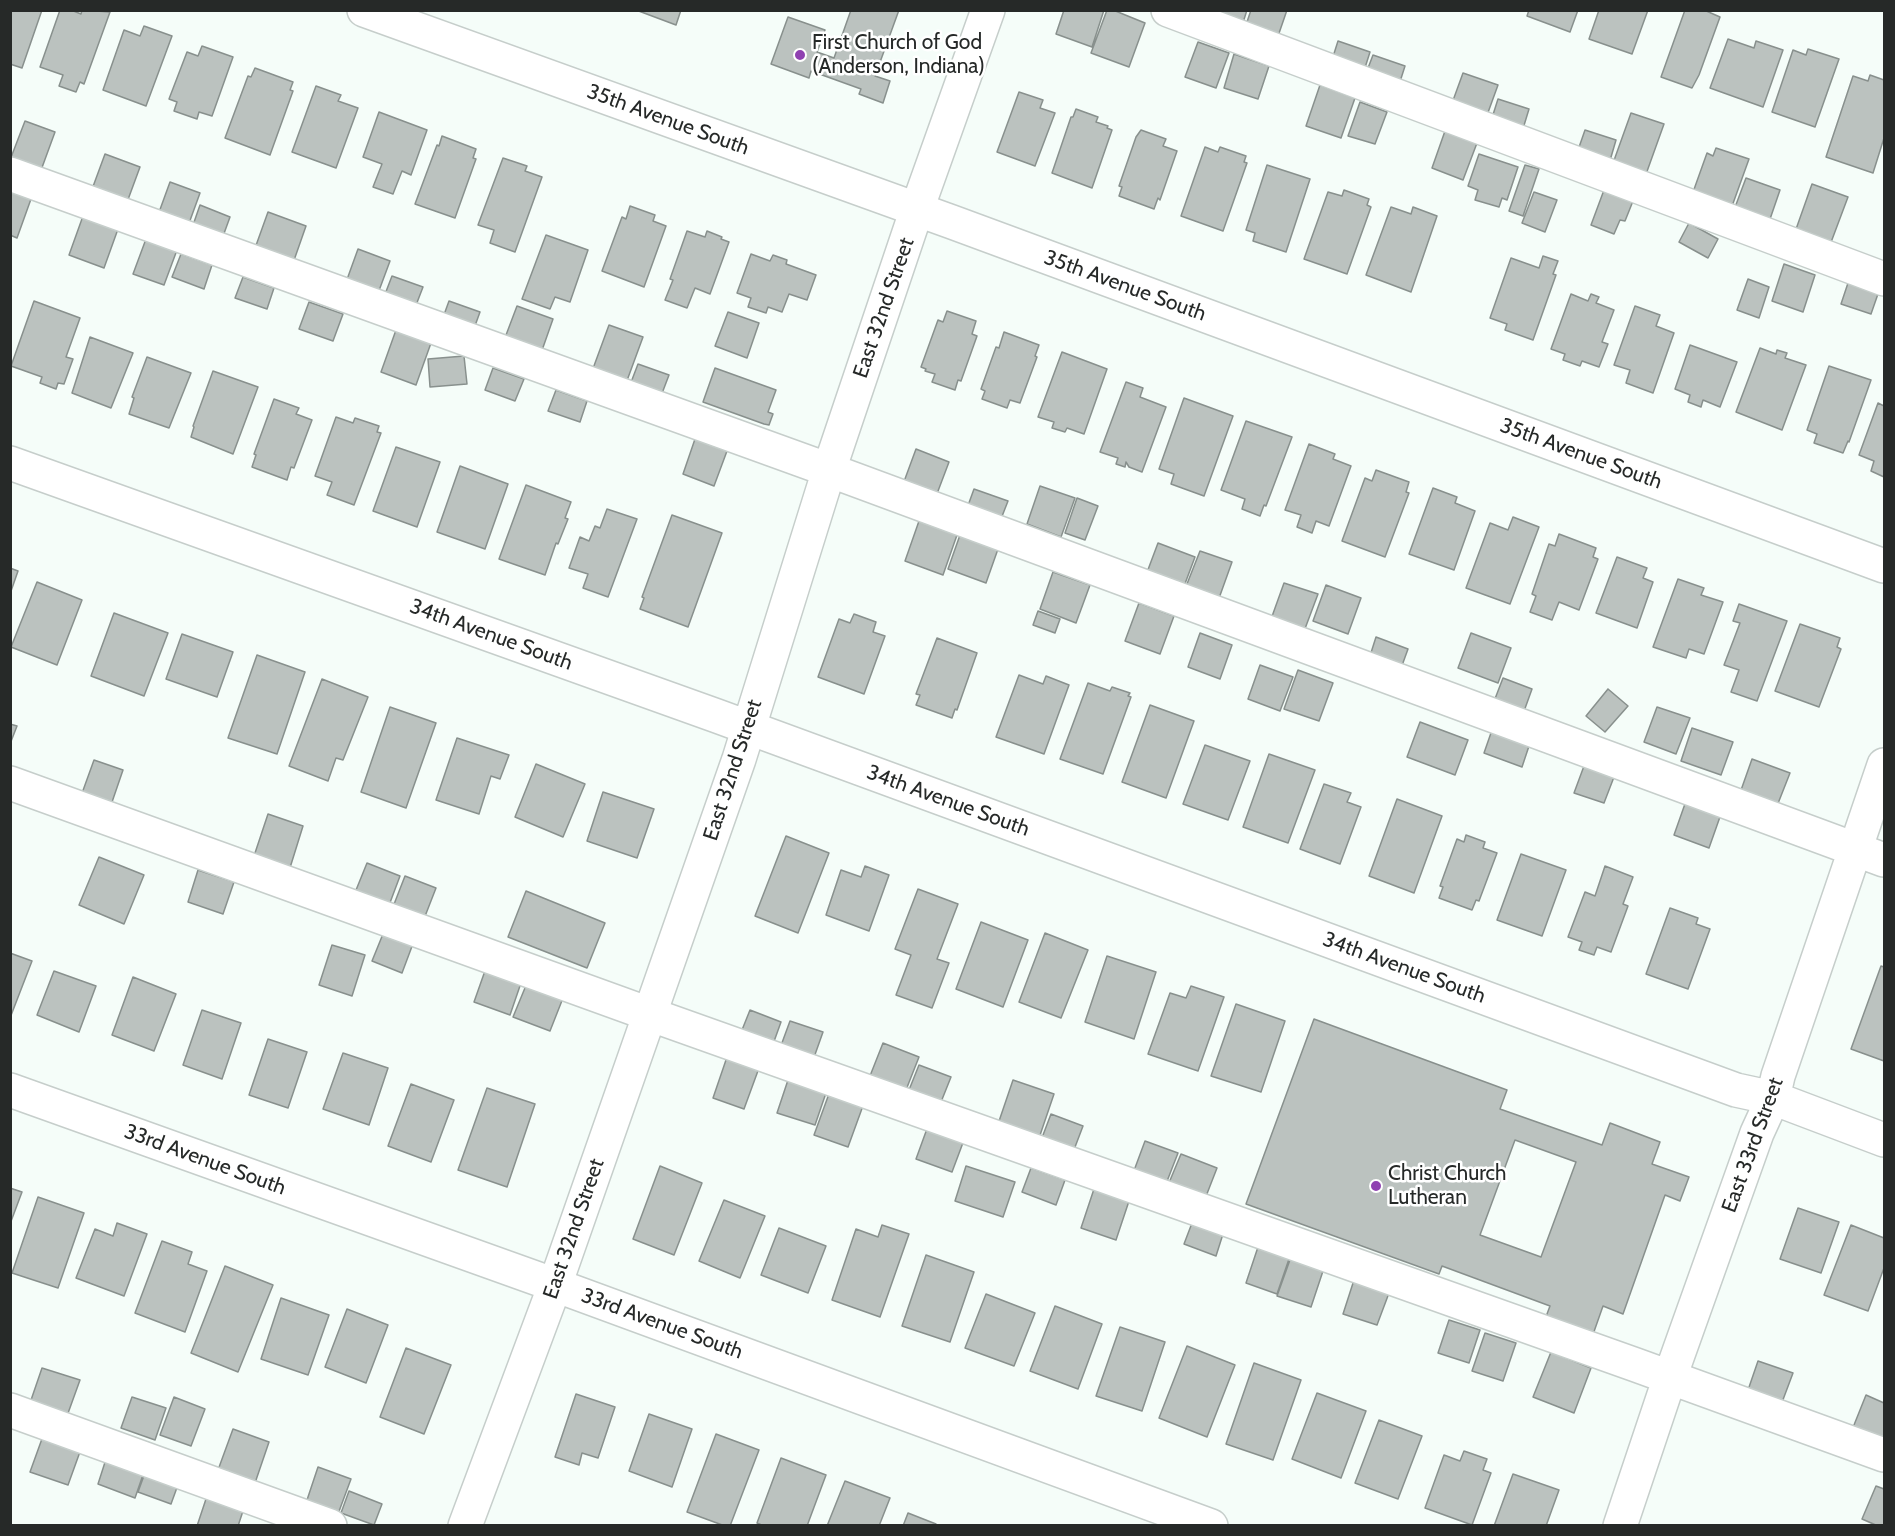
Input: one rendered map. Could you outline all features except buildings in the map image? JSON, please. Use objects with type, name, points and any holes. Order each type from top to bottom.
[{"type":"street","name":"35th Avenue South","points":[[364,10],[916,209],[1884,566]]},
{"type":"street","name":"East 32nd Street","points":[[465,1526],[555,1285],[739,759],[829,470],[916,209],[988,10]]},
{"type":"street","points":[[1168,10],[1884,279]]},
{"type":"street","points":[[10,174],[829,470],[1870,855]]},
{"type":"street","name":"34th Avenue South","points":[[10,463],[748,728],[1736,1090],[1773,1098],[1884,1140]]},
{"type":"street","name":"East 33rd Street","points":[[1620,1526],[1670,1377],[1757,1133],[1773,1098],[1778,1076],[1870,855],[1884,765]]},
{"type":"street","points":[[10,783],[1884,1455]]},
{"type":"street","name":"33rd Avenue South","points":[[10,1090],[555,1285],[1211,1526]]},
{"type":"street","points":[[10,1410],[330,1526]]},
{"type":"place","name":"First Church of God (Anderson, Indiana)","points":[[800,55]]},
{"type":"place","name":"Christ Church Lutheran","points":[[1376,1186]]}]
